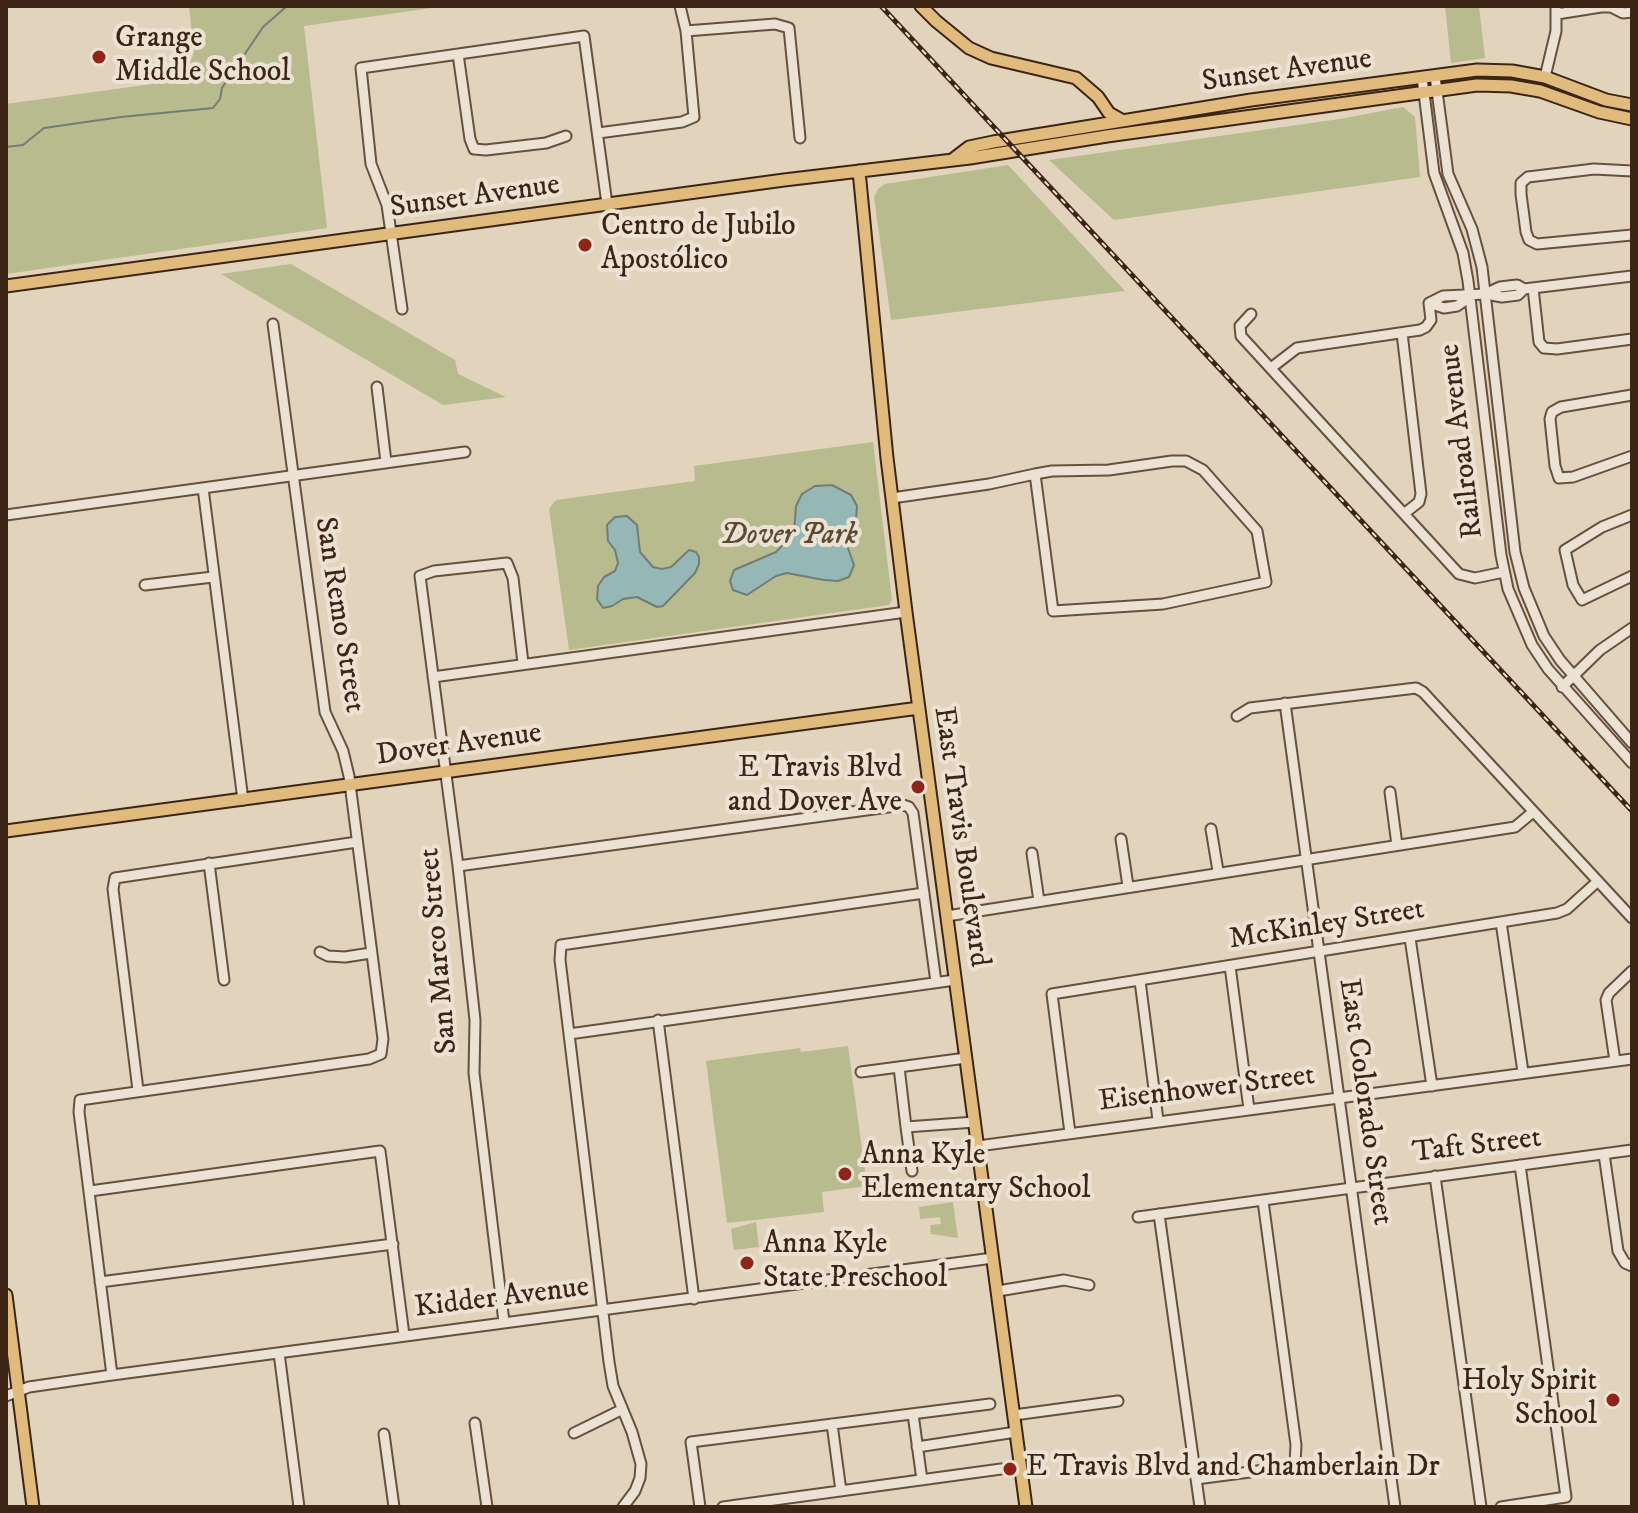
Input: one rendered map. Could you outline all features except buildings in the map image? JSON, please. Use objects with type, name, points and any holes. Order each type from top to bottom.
[{"type":"main road","points":[[921,6],[969,48],[991,58],[1076,78],[1098,97],[1109,113],[1124,121]]},
{"type":"main road","name":"Sunset Avenue","points":[[1107,130],[1124,121],[1251,100],[1494,70],[1545,77],[1606,100],[1632,105]]},
{"type":"main road","name":"Sunset Avenue","points":[[6,286],[951,160],[1107,130],[1477,85],[1540,91],[1599,112],[1632,119]]},
{"type":"main road","points":[[1102,104],[1107,130]]},
{"type":"main road","name":"East Travis Boulevard","points":[[859,171],[906,612],[1026,1507]]},
{"type":"main road","name":"Dover Avenue","points":[[6,831],[919,708]]},
{"type":"main road","points":[[6,1295],[9,1340],[33,1507]]},
{"type":"street","points":[[598,133],[682,122],[694,117],[686,31],[680,6]]},
{"type":"street","points":[[1545,77],[1556,31],[1556,10],[1611,7],[1623,13],[1632,12]]},
{"type":"street","points":[[686,31],[775,24],[789,28],[800,138]]},
{"type":"street","points":[[402,309],[387,205],[371,164],[361,68],[584,36],[607,204]]},
{"type":"street","points":[[458,54],[474,149],[546,143],[566,136]]},
{"type":"street","name":"Railroad Avenue","points":[[1428,76],[1448,174],[1478,248],[1519,572],[1544,636],[1632,743]]},
{"type":"street","name":"Railroad Avenue","points":[[1430,91],[1434,173],[1463,253],[1504,572],[1513,604],[1526,633],[1562,687],[1632,763]]},
{"type":"street","points":[[1632,171],[1594,169],[1528,177],[1521,183],[1526,232],[1529,240],[1537,244],[1632,235]]},
{"type":"street","points":[[1271,368],[1297,348],[1426,327],[1431,320],[1429,303],[1443,296],[1485,294],[1502,297],[1518,295],[1528,289],[1632,276]]},
{"type":"street","points":[[1528,289],[1539,342],[1544,348],[1632,339]]},
{"type":"street","points":[[1251,314],[1240,326],[1241,336],[1459,574],[1475,578],[1504,572]]},
{"type":"street","name":"San Remo Street","points":[[138,1090],[369,1059],[381,1054],[383,1039],[347,762],[325,712],[273,324]]},
{"type":"street","points":[[1402,333],[1421,494],[1419,502],[1405,513]]},
{"type":"street","points":[[377,387],[386,462]]},
{"type":"street","points":[[1632,395],[1561,407],[1552,412],[1550,419],[1559,478],[1573,477],[1632,456]]},
{"type":"street","points":[[6,515],[465,452]]},
{"type":"street","points":[[892,498],[1035,474],[1186,461],[1203,470],[1257,531],[1266,582],[1163,604],[1053,611],[1035,474]]},
{"type":"street","points":[[203,488],[243,800]]},
{"type":"street","points":[[1632,515],[1602,527],[1565,550],[1573,585],[1582,600],[1632,576]]},
{"type":"street","name":"San Marco Street","points":[[504,1322],[474,1073],[475,1020],[458,866],[420,576],[434,571],[507,563],[513,578],[523,663]]},
{"type":"street","points":[[145,585],[213,577]]},
{"type":"street","points":[[433,677],[906,612]]},
{"type":"street","points":[[1562,687],[1600,650],[1632,628]]},
{"type":"street","points":[[1237,716],[1250,708],[1416,688],[1632,918]]},
{"type":"street","name":"East Colorado Street","points":[[1285,703],[1395,1507]]},
{"type":"street","points":[[1390,792],[1397,845]]},
{"type":"street","name":"East Travis Boulevard","points":[[458,866],[887,807],[909,807],[913,813],[936,982]]},
{"type":"street","points":[[947,916],[1218,871],[1515,827],[1533,812]]},
{"type":"street","points":[[1211,829],[1218,871]]},
{"type":"street","points":[[1121,839],[1128,886]]},
{"type":"street","points":[[112,1375],[79,1112],[80,1100],[138,1090],[113,889],[115,878],[357,842]]},
{"type":"street","points":[[1032,853],[1039,901]]},
{"type":"street","points":[[209,863],[224,980]]},
{"type":"street","name":"McKinley Street","points":[[1070,1133],[1052,994],[1562,912],[1598,881]]},
{"type":"street","points":[[623,1507],[635,1491],[641,1464],[613,1386],[560,960],[561,945],[924,893]]},
{"type":"street","points":[[1501,922],[1523,1072]]},
{"type":"street","points":[[1410,938],[1432,1086]]},
{"type":"street","points":[[320,952],[345,957],[371,953]]},
{"type":"street","points":[[1230,966],[1249,1109]]},
{"type":"street","points":[[1615,1061],[1606,1000],[1609,993],[1632,971]]},
{"type":"street","points":[[569,1034],[955,980]]},
{"type":"street","points":[[1140,981],[1158,1120]]},
{"type":"street","points":[[658,1020],[694,1299]]},
{"type":"street","points":[[861,1072],[966,1058]]},
{"type":"street","name":"Eisenhower Street","points":[[978,1146],[1632,1059]]},
{"type":"street","points":[[899,1067],[912,1171]]},
{"type":"street","points":[[906,1127],[975,1122]]},
{"type":"street","name":"Taft Street","points":[[1138,1217],[1632,1150]]},
{"type":"street","points":[[90,1191],[380,1151],[404,1335]]},
{"type":"street","points":[[1604,1154],[1618,1251],[1625,1263],[1632,1266]]},
{"type":"street","points":[[1501,1507],[1566,1497],[1520,1165]]},
{"type":"street","points":[[1435,1176],[1481,1507]]},
{"type":"street","points":[[1196,1479],[1273,1469],[1295,1463],[1296,1445],[1263,1201]]},
{"type":"street","points":[[1159,1214],[1200,1507]]},
{"type":"street","points":[[100,1282],[393,1244]]},
{"type":"street","name":"Kidder Avenue","points":[[6,1396],[31,1387],[112,1375],[993,1258]]},
{"type":"street","points":[[998,1291],[1064,1280],[1089,1285]]},
{"type":"street","points":[[279,1353],[299,1507]]},
{"type":"street","points":[[1014,1415],[1118,1401]]},
{"type":"street","points":[[700,1507],[691,1442],[990,1404]]},
{"type":"street","points":[[574,1433],[621,1410]]},
{"type":"street","points":[[913,1414],[922,1480]]},
{"type":"street","points":[[475,1423],[487,1507]]},
{"type":"street","points":[[832,1424],[841,1491]]},
{"type":"street","points":[[917,1447],[1016,1432]]},
{"type":"street","points":[[384,1434],[394,1507]]},
{"type":"street","points":[[723,1507],[1001,1469]]},
{"type":"green space","points":[[189,6],[446,6],[304,26],[327,228],[6,274],[6,104],[174,81],[187,69],[194,53]]},
{"type":"green space","points":[[1445,6],[1479,6],[1485,58],[1451,63]]},
{"type":"green space","points":[[1403,107],[1415,117],[1420,177],[1114,220],[1049,160],[1340,119]]},
{"type":"green space","points":[[1008,165],[1125,291],[891,320],[874,197],[878,189],[885,184]]},
{"type":"green space","points":[[291,264],[455,360],[458,374],[506,397],[443,405],[221,274]]},
{"type":"green space","name":"Dover Park","points":[[873,442],[892,600],[889,605],[569,650],[549,509],[556,500],[695,481],[694,466]]},
{"type":"green space","points":[[848,1046],[867,1186],[822,1192],[824,1212],[727,1223],[706,1061],[800,1048],[801,1052]]},
{"type":"green space","points":[[953,1202],[958,1238],[931,1234],[930,1225],[941,1224],[940,1217],[920,1219],[919,1207]]},
{"type":"green space","points":[[756,1222],[759,1247],[734,1250],[731,1229]]},
{"type":"water","points":[[832,485],[851,495],[857,506],[856,519],[844,537],[854,565],[849,577],[838,581],[787,573],[776,576],[747,595],[733,590],[730,581],[734,570],[776,552],[794,533],[796,506],[802,494],[815,486]]},
{"type":"water","points":[[627,516],[637,525],[640,552],[653,567],[671,567],[689,550],[699,557],[695,573],[663,606],[657,607],[637,597],[623,599],[603,608],[597,599],[598,586],[604,577],[615,571],[618,563],[615,550],[608,541],[607,525],[615,517]]},
{"type":"waterway","points":[[6,147],[23,145],[44,128],[213,108],[220,99],[222,88],[263,27],[287,6]]},
{"type":"railway","points":[[881,6],[1632,811]]},
{"type":"place","name":"Grange Middle School","points":[[99,57]]},
{"type":"place","name":"Centro de Jubilo Apostólico","points":[[585,245]]},
{"type":"place","name":"E Travis Blvd and Dover Ave","points":[[918,787]]},
{"type":"place","name":"Anna Kyle Elementary School","points":[[845,1174]]},
{"type":"place","name":"Anna Kyle State Preschool","points":[[747,1263]]},
{"type":"place","name":"Holy Spirit School","points":[[1613,1400]]},
{"type":"place","name":"E Travis Blvd and Chamberlain Dr","points":[[1010,1469]]}]
